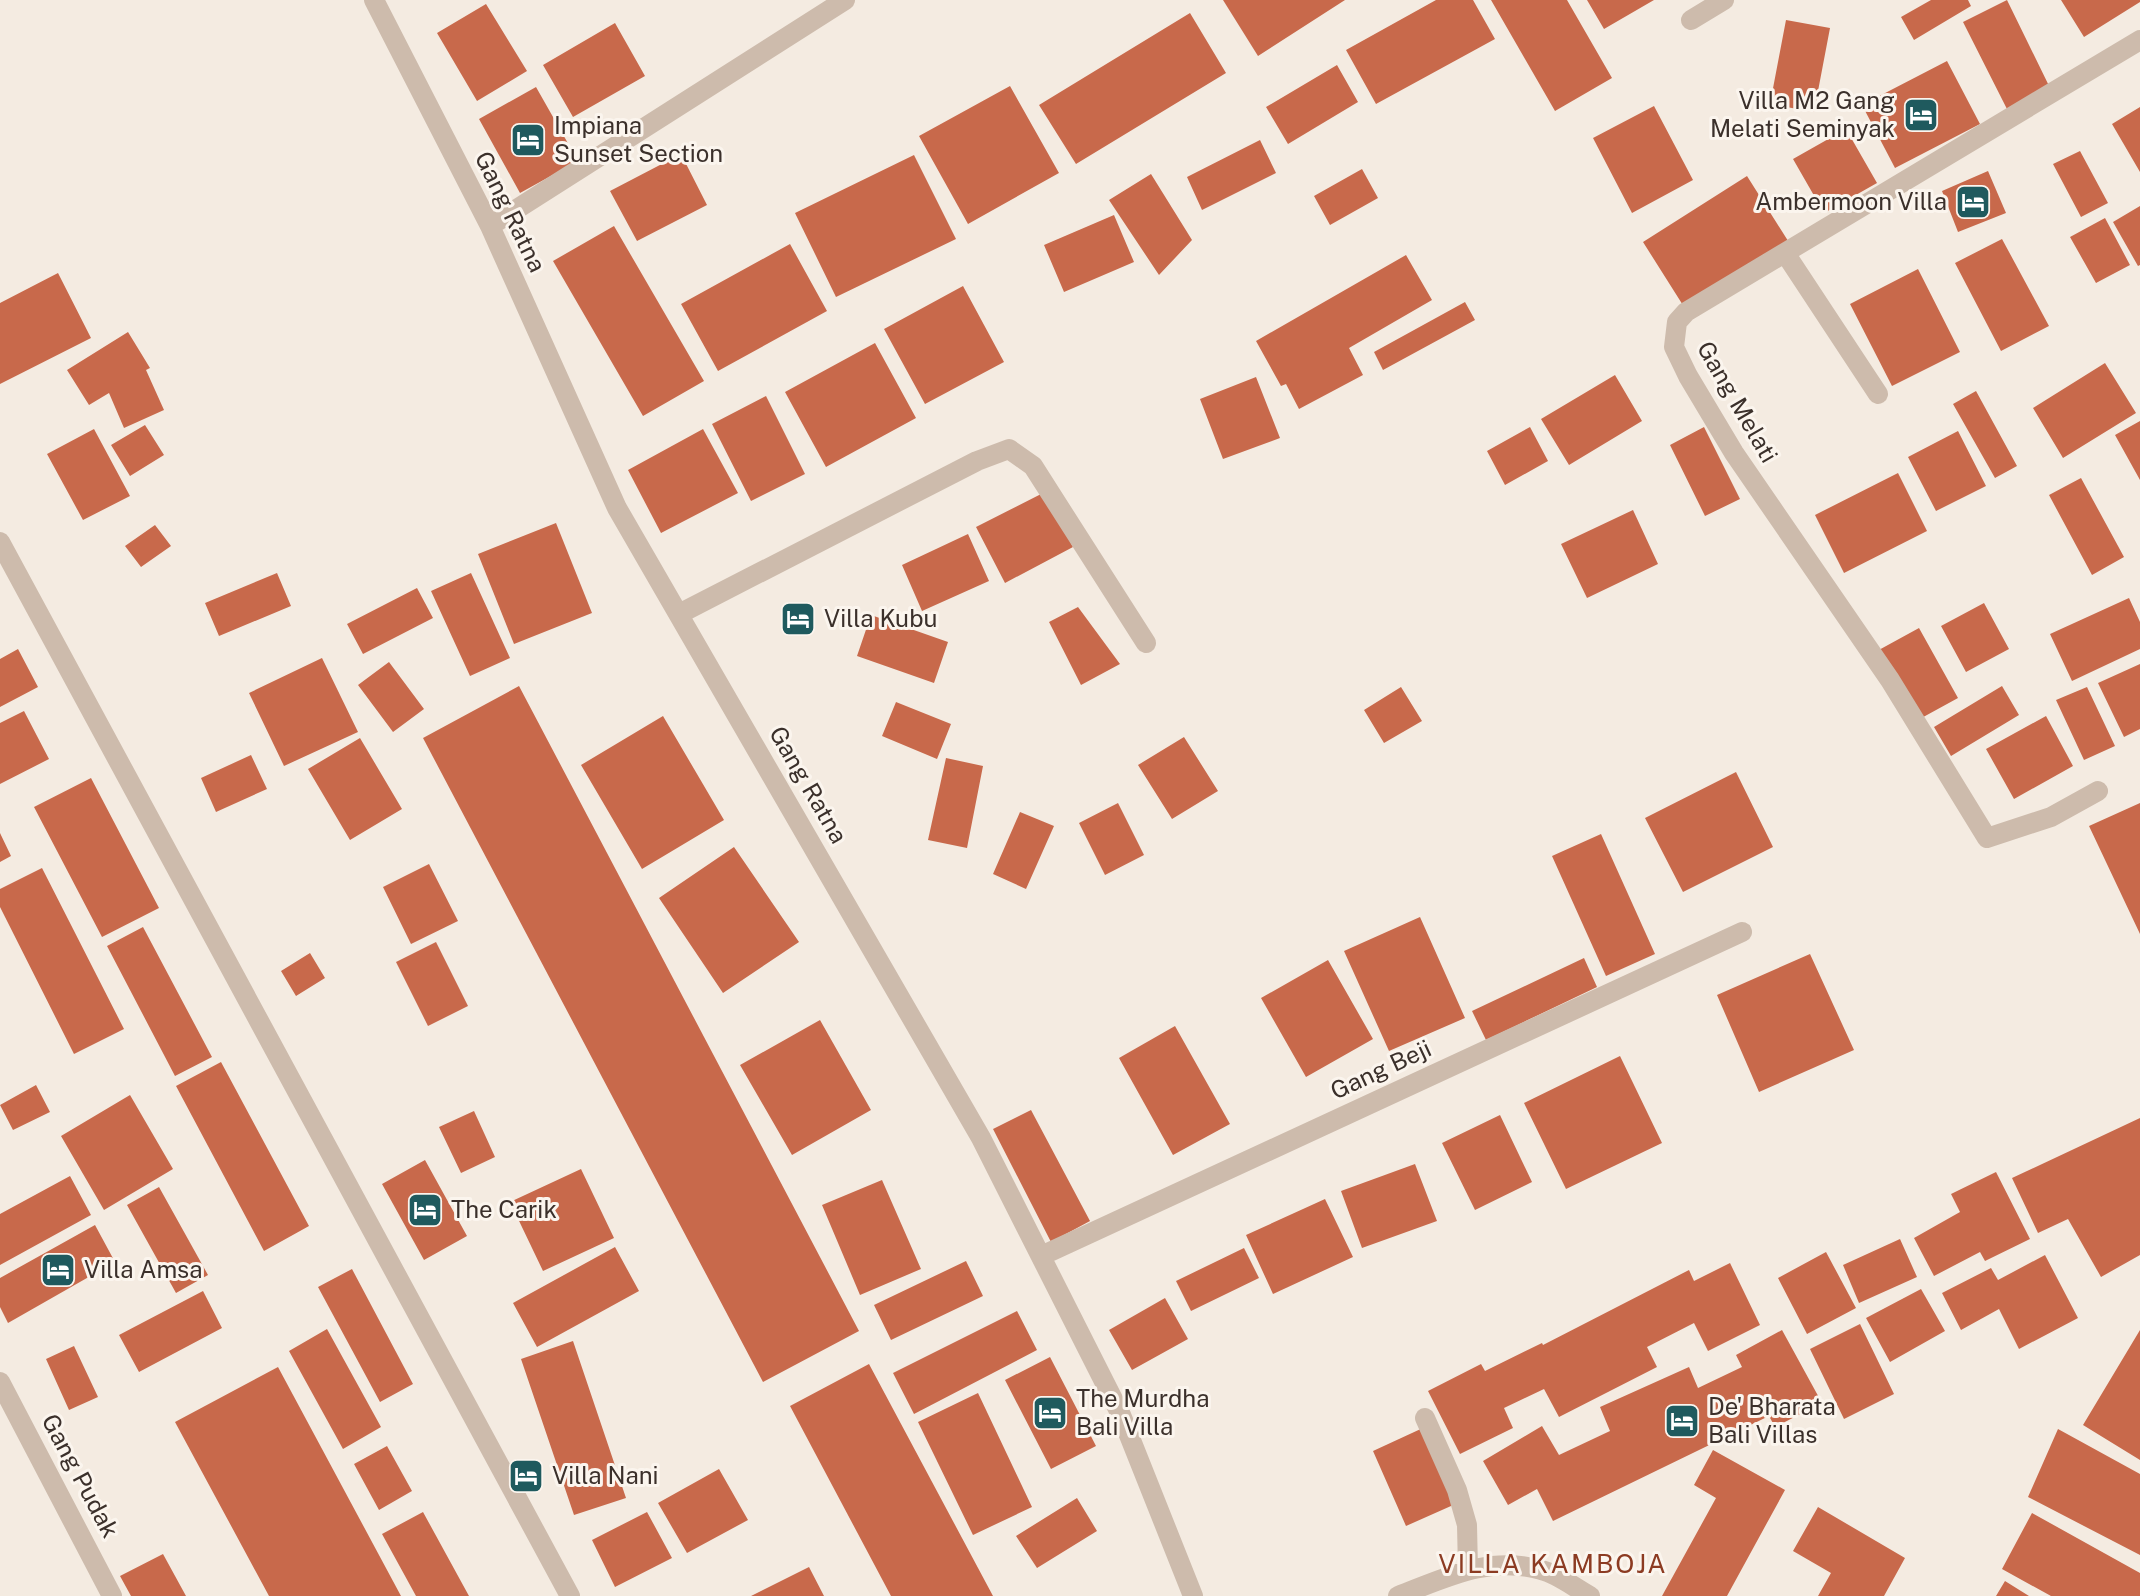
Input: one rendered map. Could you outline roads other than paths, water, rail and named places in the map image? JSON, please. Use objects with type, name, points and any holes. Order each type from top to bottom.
[{"type":"street","name":"Gang Ratna","points":[[374,0],[490,226],[617,508],[981,1138],[1121,1415],[1193,1596]]},
{"type":"street","points":[[490,226],[845,0]]},
{"type":"street","points":[[1691,20],[1724,0]]},
{"type":"street","name":"Gang Melati","points":[[2098,791],[2051,817],[1987,838],[1890,680],[1734,453],[1674,347],[1677,322],[1686,312],[2140,40]]},
{"type":"street","points":[[1785,253],[1878,394]]},
{"type":"street","points":[[679,614],[977,461],[1009,449],[1033,466],[1146,643]]},
{"type":"street","points":[[0,542],[570,1596]]},
{"type":"street","name":"Gang Beji","points":[[1041,1256],[1742,932]]},
{"type":"street","name":"Gang Pudak","points":[[0,1382],[112,1596]]},
{"type":"street","points":[[1425,1418],[1457,1490],[1467,1525],[1468,1570]]},
{"type":"street","points":[[1398,1596],[1468,1570],[1497,1564],[1543,1570],[1590,1596]]},
{"type":"place","name":"Villa M2 Gang Melati Seminyak","points":[[1921,115]]},
{"type":"place","name":"Impiana Sunset Section","points":[[528,140]]},
{"type":"place","name":"Ambermoon Villa","points":[[1973,202]]},
{"type":"place","name":"Villa Kubu","points":[[798,619]]},
{"type":"place","name":"The Carik","points":[[425,1210]]},
{"type":"place","name":"Villa Amsa","points":[[58,1270]]},
{"type":"place","name":"The Murdha Bali Villa","points":[[1050,1413]]},
{"type":"place","name":"De' Bharata Bali Villas","points":[[1682,1421]]},
{"type":"place","name":"Villa Nani","points":[[526,1476]]},
{"type":"district","name":"VILLA KAMBOJA","points":[[1553,1564]]}]
